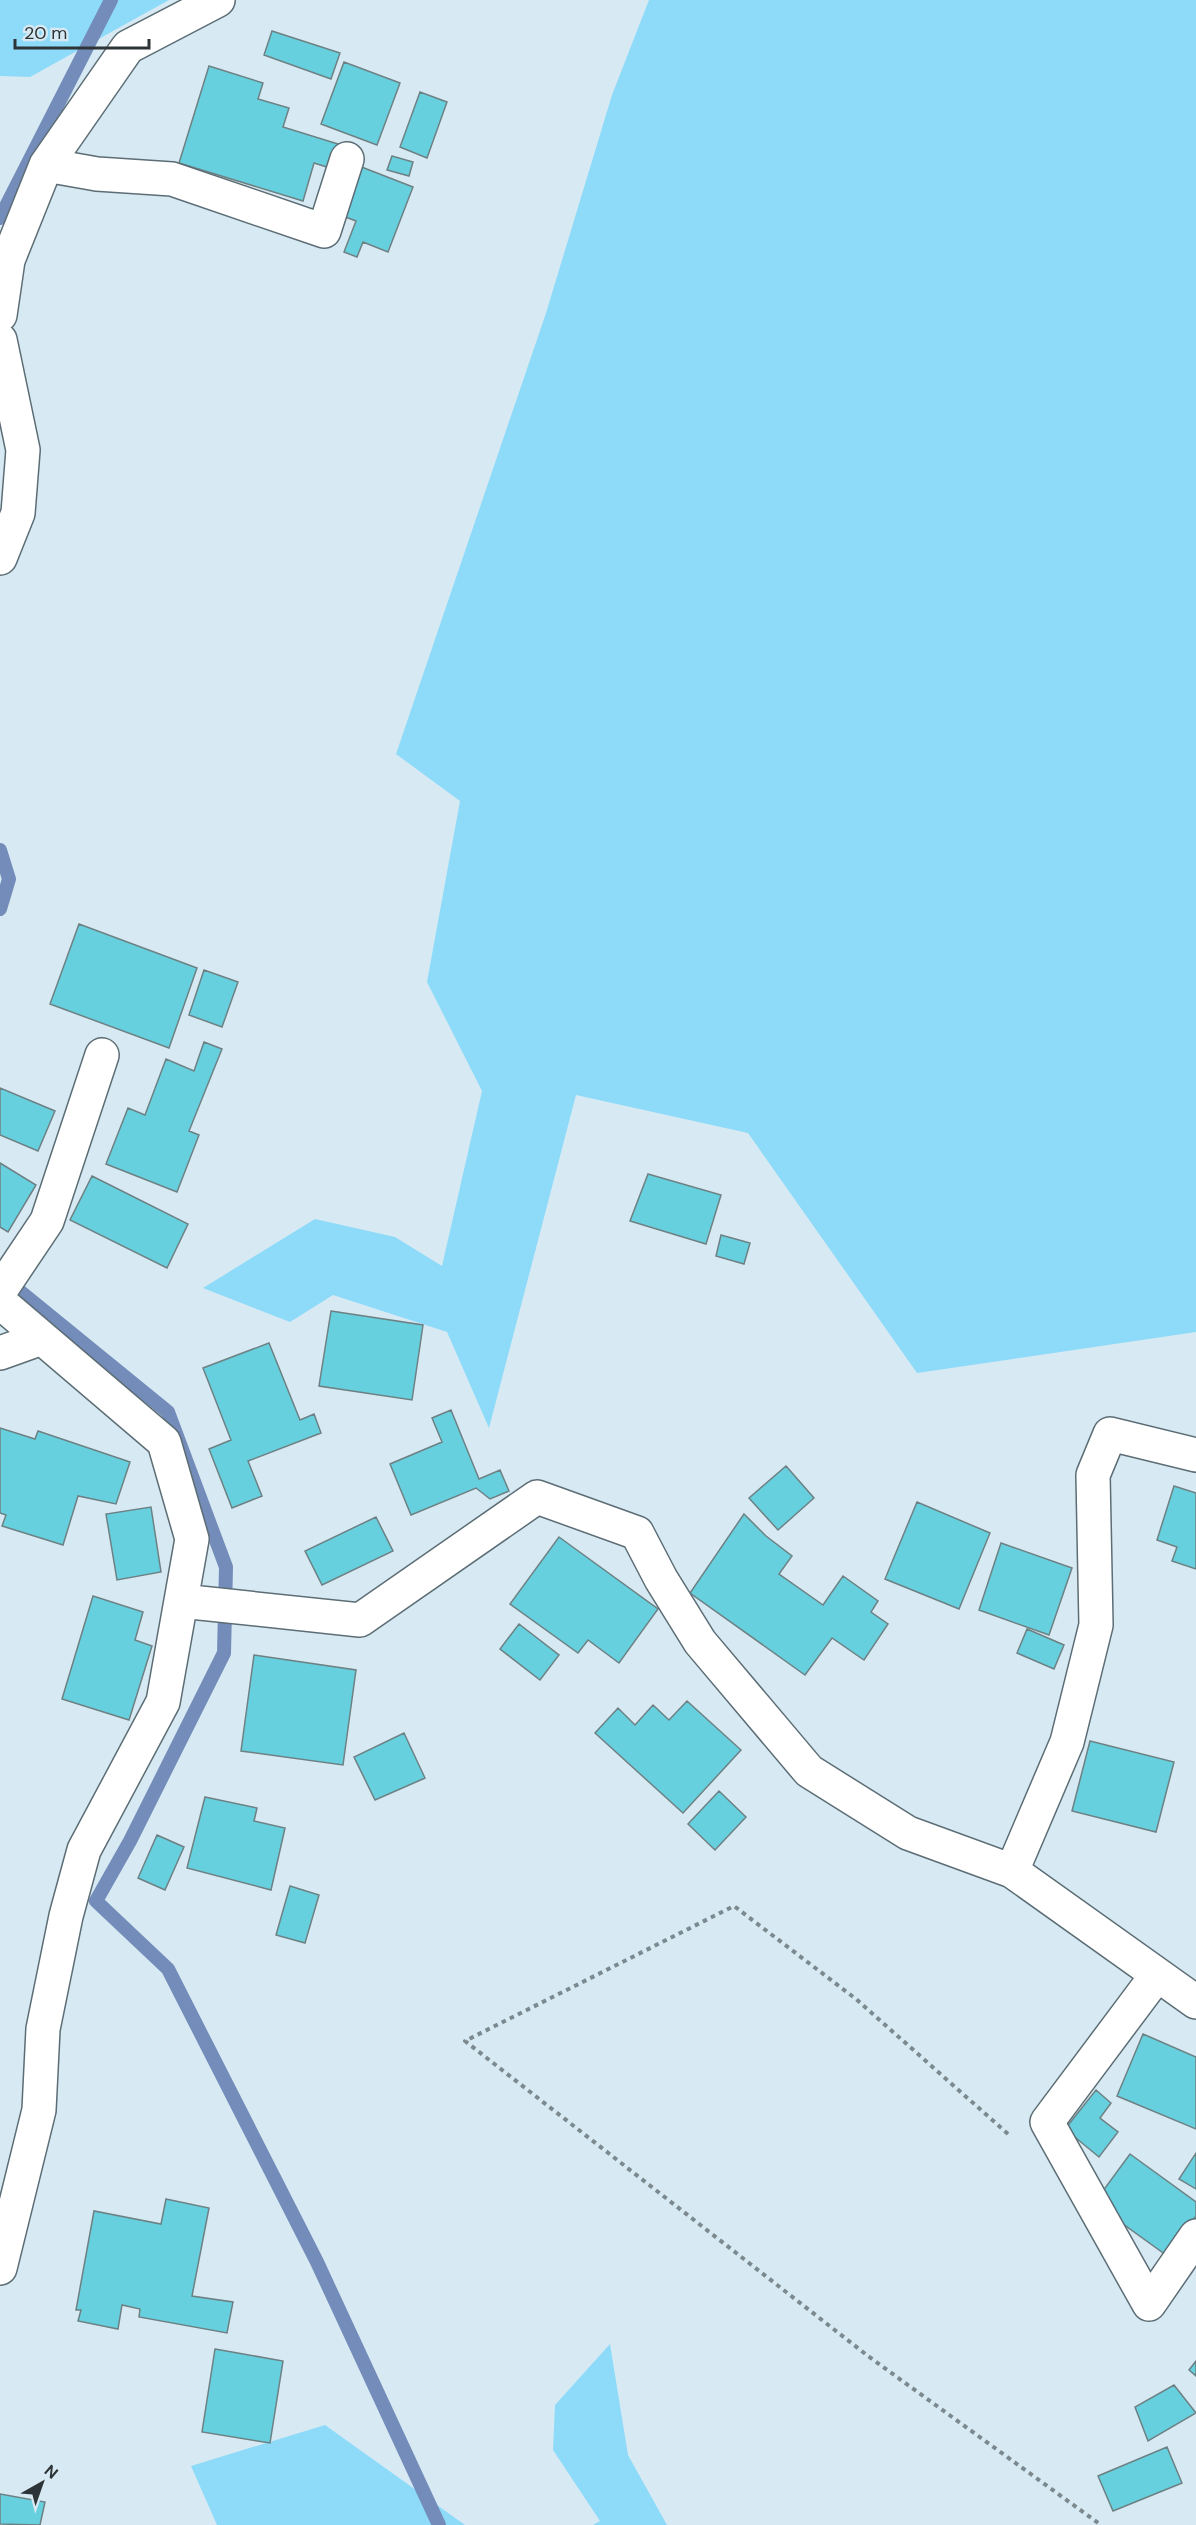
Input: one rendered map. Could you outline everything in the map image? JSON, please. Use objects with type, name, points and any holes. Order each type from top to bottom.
[{"type":"street","points":[[0,315],[8,260],[46,165],[128,47],[218,0]]},
{"type":"street","points":[[46,165],[97,174],[172,179],[324,231],[347,159]]},
{"type":"street","points":[[0,340],[23,450],[18,513],[0,558]]},
{"type":"street","points":[[0,1291],[47,1221],[102,1055]]},
{"type":"street","points":[[0,1302],[164,1442],[192,1539],[188,1602],[163,1702],[84,1850],[66,1916],[43,2029],[39,2110],[0,2268]]},
{"type":"street","points":[[0,1353],[42,1338]]},
{"type":"street","points":[[1012,1871],[1067,1742],[1096,1625],[1093,1475],[1110,1434],[1196,1455]]},
{"type":"street","points":[[188,1602],[360,1620],[537,1497],[637,1533],[661,1579],[700,1641],[809,1771],[908,1833],[1012,1871],[1196,2002]]},
{"type":"street","points":[[1157,1975],[1047,2122],[1149,2304],[1196,2236]]},
{"type":"path","points":[[1047,2122],[1018,2142],[856,1999],[734,1906],[465,2041],[868,2356],[1101,2525]]},
{"type":"shaded area","points":[[0,0],[169,0],[30,77],[0,76]]},
{"type":"shaded area","points":[[649,0],[1196,0],[1196,1332],[917,1373],[748,1133],[576,1095],[489,1428],[447,1332],[333,1295],[290,1322],[203,1288],[315,1219],[395,1237],[442,1266],[482,1091],[427,982],[460,801],[396,754],[546,313],[612,95]]},
{"type":"shaded area","points":[[610,2344],[628,2455],[667,2525],[593,2525],[600,2521],[553,2450],[555,2405]]},
{"type":"shaded area","points":[[325,2425],[465,2525],[217,2525],[191,2466]]},
{"type":"building","points":[[272,31],[340,53],[331,79],[264,55]]},
{"type":"building","points":[[344,62],[400,83],[377,145],[321,124]]},
{"type":"building","points":[[209,66],[263,83],[258,99],[289,108],[283,127],[338,144],[330,168],[314,163],[303,201],[179,163]]},
{"type":"building","points":[[420,92],[447,102],[427,158],[400,147]]},
{"type":"building","points":[[392,156],[413,162],[409,176],[387,170]]},
{"type":"building","points":[[359,166],[413,187],[388,252],[363,242],[357,257],[344,252],[356,221],[340,215]]},
{"type":"building","points":[[79,924],[197,968],[169,1048],[50,1004]]},
{"type":"building","points":[[204,970],[238,982],[222,1027],[189,1015]]},
{"type":"building","points":[[204,1042],[222,1049],[189,1131],[199,1135],[177,1192],[106,1164],[128,1108],[145,1115],[166,1059],[194,1071]]},
{"type":"building","points":[[0,1088],[55,1111],[38,1151],[0,1135]]},
{"type":"building","points":[[0,1163],[36,1185],[8,1232],[0,1227]]},
{"type":"building","points":[[648,1174],[721,1195],[706,1244],[630,1221]]},
{"type":"building","points":[[92,1176],[188,1224],[167,1268],[70,1220]]},
{"type":"building","points":[[721,1235],[750,1243],[744,1264],[716,1256]]},
{"type":"building","points":[[331,1311],[423,1325],[412,1400],[319,1386]]},
{"type":"building","points":[[269,1343],[300,1420],[314,1414],[321,1433],[248,1461],[262,1496],[232,1508],[209,1449],[231,1440],[203,1368]]},
{"type":"building","points":[[451,1410],[479,1479],[500,1470],[509,1491],[490,1499],[476,1488],[411,1515],[390,1464],[442,1442],[432,1418]]},
{"type":"building","points":[[0,1428],[35,1439],[38,1431],[130,1462],[116,1504],[78,1496],[63,1545],[2,1526],[6,1515],[0,1513]]},
{"type":"building","points":[[786,1466],[814,1498],[778,1530],[749,1498]]},
{"type":"building","points":[[1174,1486],[1196,1493],[1196,1569],[1172,1561],[1177,1547],[1157,1540]]},
{"type":"building","points":[[917,1502],[990,1533],[959,1609],[885,1579]]},
{"type":"building","points":[[151,1507],[161,1572],[117,1580],[106,1514]]},
{"type":"building","points":[[744,1514],[766,1536],[792,1556],[779,1574],[823,1605],[843,1576],[878,1601],[871,1612],[888,1624],[864,1660],[832,1638],[805,1675],[690,1593]]},
{"type":"building","points":[[376,1517],[393,1551],[322,1585],[305,1551]]},
{"type":"building","points":[[559,1537],[658,1609],[619,1663],[588,1640],[578,1653],[510,1604]]},
{"type":"building","points":[[1001,1543],[1072,1568],[1049,1635],[979,1610]]},
{"type":"building","points":[[93,1596],[143,1612],[135,1640],[152,1646],[129,1720],[62,1699]]},
{"type":"building","points":[[519,1624],[559,1655],[540,1680],[500,1649]]},
{"type":"building","points":[[1027,1629],[1064,1645],[1054,1669],[1017,1653]]},
{"type":"building","points":[[254,1655],[356,1670],[343,1765],[241,1751]]},
{"type":"building","points":[[687,1701],[741,1750],[683,1813],[595,1733],[618,1708],[635,1725],[653,1705],[669,1720]]},
{"type":"building","points":[[404,1733],[425,1778],[375,1800],[354,1757]]},
{"type":"building","points":[[1090,1741],[1174,1762],[1156,1832],[1072,1811]]},
{"type":"building","points":[[719,1791],[746,1817],[715,1850],[688,1824]]},
{"type":"building","points":[[205,1797],[257,1808],[254,1821],[285,1828],[271,1890],[187,1868]]},
{"type":"building","points":[[157,1835],[184,1847],[165,1890],[138,1878]]},
{"type":"building","points":[[290,1886],[319,1895],[305,1943],[276,1935]]},
{"type":"building","points":[[1143,2034],[1196,2057],[1196,2129],[1117,2096]]},
{"type":"building","points":[[1096,2090],[1111,2103],[1100,2118],[1118,2132],[1099,2157],[1065,2129]]},
{"type":"building","points":[[1196,2153],[1196,2189],[1179,2179]]},
{"type":"building","points":[[1130,2154],[1196,2202],[1196,2216],[1166,2255],[1094,2203]]},
{"type":"building","points":[[166,2199],[209,2208],[192,2296],[233,2302],[227,2333],[139,2317],[140,2309],[122,2305],[118,2329],[78,2321],[81,2310],[76,2310],[94,2211],[161,2224]]},
{"type":"building","points":[[215,2349],[283,2361],[270,2443],[202,2432]]},
{"type":"building","points":[[1196,2361],[1196,2376],[1189,2370]]},
{"type":"building","points":[[1174,2385],[1196,2413],[1148,2441],[1135,2407]]},
{"type":"building","points":[[1167,2447],[1182,2483],[1113,2511],[1098,2476]]},
{"type":"building","points":[[0,2494],[45,2502],[40,2525],[0,2524]]},
{"type":"waterway","points":[[0,218],[111,0]]},
{"type":"waterway","points":[[0,850],[9,879],[0,909]]},
{"type":"waterway","points":[[6,1280],[168,1412],[226,1567],[224,1653],[130,1841],[96,1901],[168,1969],[317,2262],[439,2525]]}]
